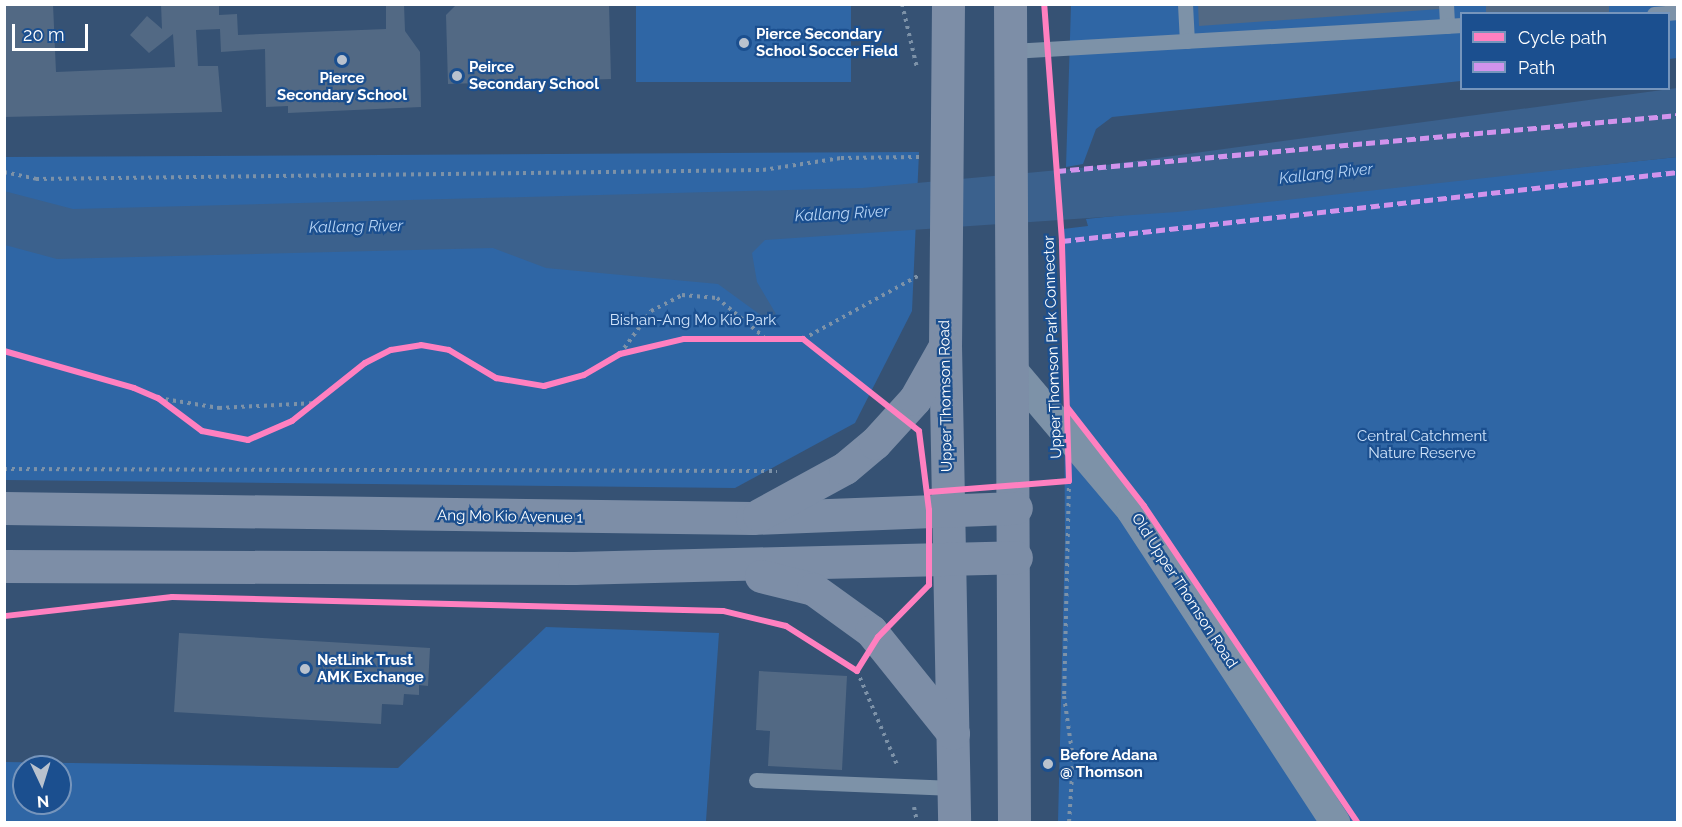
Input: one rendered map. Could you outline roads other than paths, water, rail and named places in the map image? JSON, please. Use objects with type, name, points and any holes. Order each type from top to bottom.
[{"type":"main road","name":"Upper Thomson Road","points":[[948,4],[931,166],[945,238],[948,560],[954,822]]},
{"type":"main road","points":[[1010,4],[1016,508],[1014,822]]},
{"type":"main road","points":[[752,518],[845,468],[875,443],[915,399],[945,345]]},
{"type":"main road","name":"Ang Mo Kio Avenue 1","points":[[4,508],[752,518],[1016,508]]},
{"type":"main road","points":[[7,566],[719,566],[1016,557]]},
{"type":"main road","points":[[719,566],[813,589],[878,637],[953,733]]},
{"type":"street","name":"Old Upper Thomson Road","points":[[1015,373],[1131,510],[1335,822]]},
{"type":"lane","points":[[1185,4],[1187,41]]},
{"type":"lane","points":[[1012,51],[1454,25],[1446,4]]},
{"type":"lane","points":[[756,780],[906,784],[954,788]]},
{"type":"water","name":"Kallang River","points":[[1677,88],[1677,157],[1177,212],[765,240],[752,253],[757,282],[776,314],[766,319],[718,284],[546,268],[493,248],[57,259],[5,245],[4,191],[73,209],[862,188],[1091,167]]},
{"type":"place","name":"Pierce Secondary School Soccer Field","points":[[744,43]]},
{"type":"place","name":"Pierce Secondary School","points":[[342,60]]},
{"type":"place","name":"Peirce Secondary School","points":[[457,76]]},
{"type":"place","name":"NetLink Trust AMK Exchange","points":[[305,669]]},
{"type":"place","name":"Before Adana @ Thomson","points":[[1048,764]]},
{"type":"park label","name":"Bishan-Ang Mo Kio Park","points":[[693,321]]},
{"type":"park label","name":"Central Catchment Nature Reserve","points":[[1422,444]]}]
